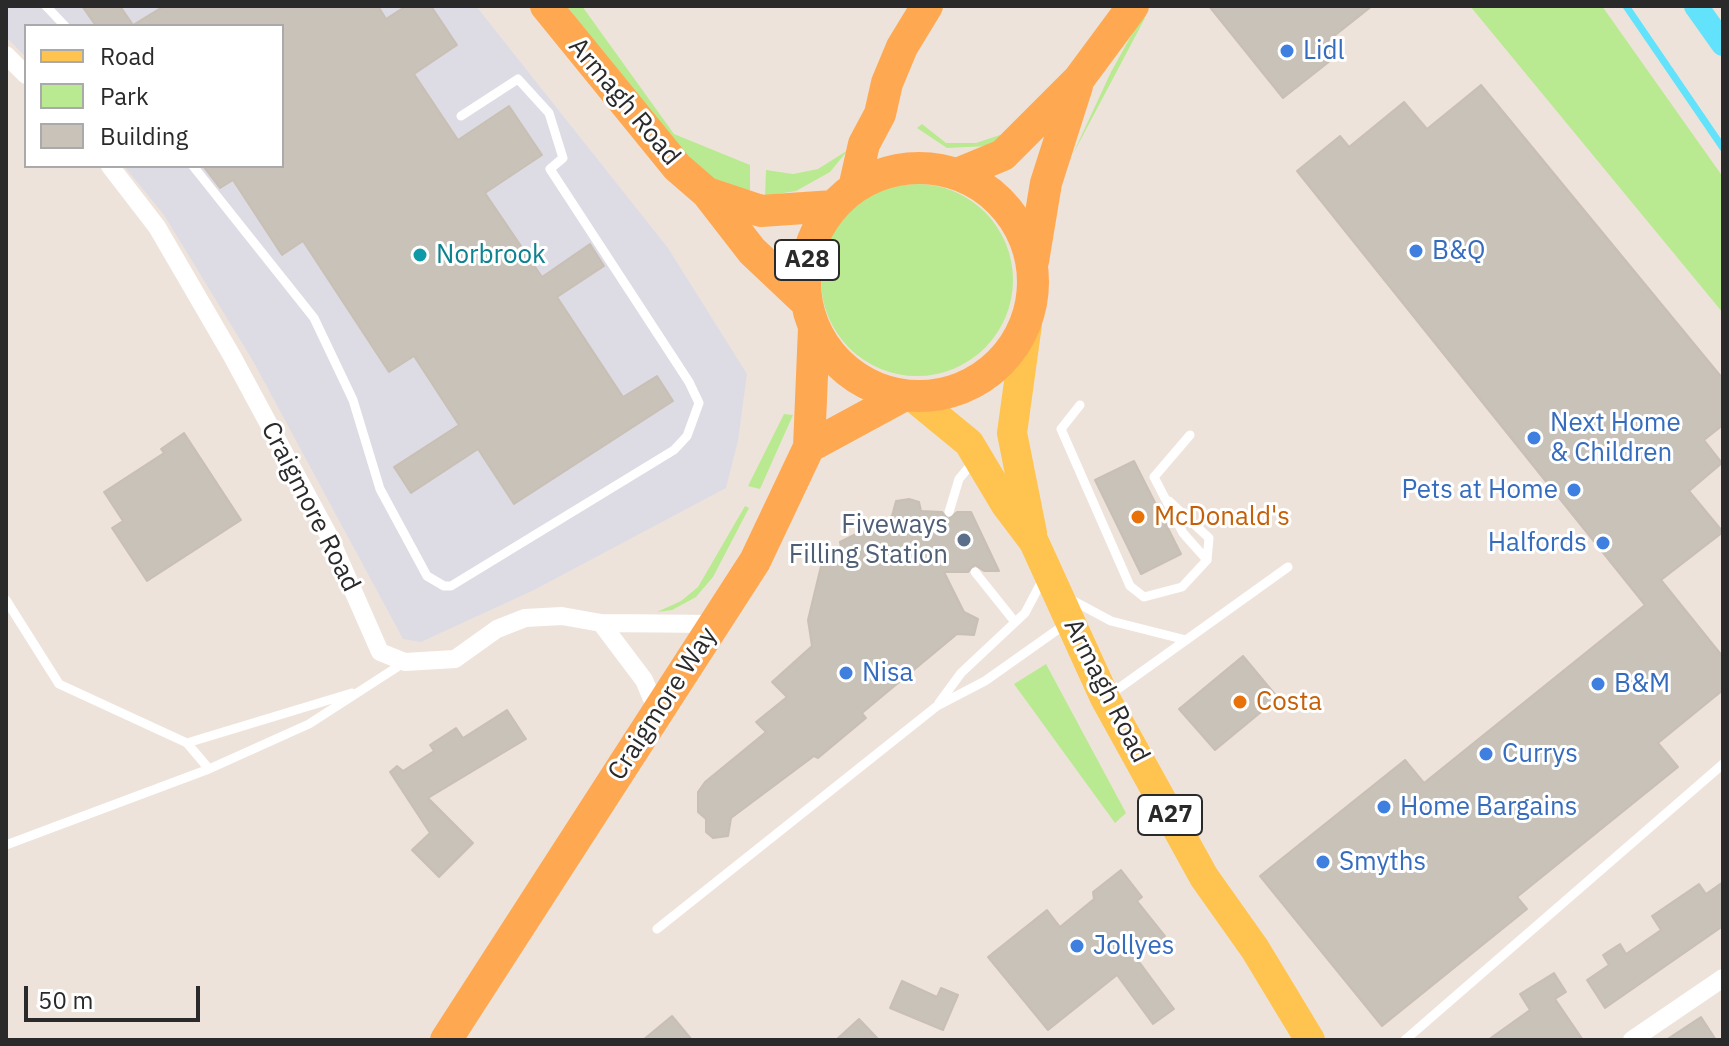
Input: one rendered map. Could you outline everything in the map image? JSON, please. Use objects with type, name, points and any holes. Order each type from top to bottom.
[{"type":"highway","name":"Armagh Road","points":[[546,6],[649,134],[707,193],[752,251],[810,315]]},
{"type":"highway","points":[[844,197],[864,144],[880,114],[887,83],[902,47],[927,6]]},
{"type":"highway","points":[[957,174],[1003,155],[1079,79],[1133,6]]},
{"type":"highway","points":[[1033,263],[1046,183],[1079,79]]},
{"type":"highway","points":[[880,114],[886,137],[910,168]]},
{"type":"highway","name":"A28","points":[[910,168],[957,174],[979,184],[1006,208],[1026,240],[1033,263],[1034,294],[1027,324],[1012,351],[990,373],[963,388],[934,397],[908,396],[872,387],[845,370],[827,351],[810,315],[804,277],[818,227],[844,197],[881,174],[910,168]]},
{"type":"highway","name":"Armagh Road","points":[[707,193],[761,211],[844,197]]},
{"type":"highway","name":"Craigmore Way","points":[[446,1040],[755,561],[809,447],[810,315]]},
{"type":"highway","points":[[809,447],[908,396]]},
{"type":"main road","name":"Armagh Road","points":[[1027,324],[1012,433],[1034,542]]},
{"type":"main road","name":"Armagh Road","points":[[908,396],[969,443],[1006,505],[1034,542],[1105,698],[1204,877],[1255,949],[1310,1040]]},
{"type":"street","points":[[6,55],[24,73]]},
{"type":"street","name":"Craigmore Road","points":[[112,168],[157,227],[232,356],[329,536],[380,652],[405,662]]},
{"type":"street","points":[[405,662],[455,659],[497,629],[525,618],[562,616],[601,623],[717,624]]},
{"type":"street","points":[[601,623],[644,680],[658,713]]},
{"type":"street","points":[[1632,1040],[1720,986]]},
{"type":"lane","points":[[46,6],[63,24]]},
{"type":"lane","points":[[195,168],[314,318],[353,400],[380,489],[427,576],[434,583],[451,586],[674,450],[687,436],[699,403],[689,382],[550,169],[563,158],[549,113],[518,79],[461,116]]},
{"type":"lane","points":[[1080,405],[1061,429],[1130,586],[1144,597],[1182,587],[1207,560],[1209,538],[1164,496]]},
{"type":"lane","points":[[1190,435],[1154,477],[1183,533],[1207,560]]},
{"type":"lane","points":[[949,512],[959,479],[978,456]]},
{"type":"lane","points":[[1105,698],[1288,567]]},
{"type":"lane","points":[[975,572],[1015,622]]},
{"type":"lane","points":[[937,706],[961,673],[1028,609],[1052,581],[1111,621],[1186,640]]},
{"type":"lane","points":[[6,600],[59,684],[187,743],[209,769]]},
{"type":"lane","points":[[657,929],[937,706],[985,681],[1070,620]]},
{"type":"lane","points":[[6,845],[209,769],[309,724],[405,662]]},
{"type":"lane","points":[[187,743],[366,688]]},
{"type":"lane","points":[[1405,1040],[1723,764]]},
{"type":"shaded area","points":[[6,6],[476,6],[668,248],[747,374],[738,441],[726,488],[534,590],[421,642],[403,639],[253,361],[164,215],[126,168],[284,168],[284,24],[24,24],[24,55],[6,37]]},
{"type":"green space","points":[[567,6],[582,6],[674,134],[750,165],[750,192],[728,189],[695,167],[664,133]]},
{"type":"green space","points":[[1470,6],[1602,6],[1723,177],[1723,313]]},
{"type":"green space","points":[[1142,16],[1145,18],[1072,156],[1111,72]]},
{"type":"green space","points":[[922,124],[946,143],[976,143],[1000,135],[1001,138],[989,146],[947,148],[917,128]]},
{"type":"green space","points":[[848,150],[830,172],[796,191],[765,196],[766,170],[793,174],[818,169]]},
{"type":"green space","points":[[917,184],[954,191],[985,212],[1006,243],[1013,280],[1006,317],[985,348],[954,369],[917,376],[880,369],[849,348],[828,317],[821,280],[828,243],[849,212],[880,191]]},
{"type":"green space","points":[[784,414],[793,415],[760,489],[748,486]]},
{"type":"green space","points":[[745,506],[749,508],[713,577],[696,597],[672,610],[657,612],[681,601],[698,587]]},
{"type":"green space","points":[[1046,664],[1126,813],[1115,823],[1014,684]]},
{"type":"building","name":"Norbrook","points":[[82,6],[120,6],[132,24],[95,24]]},
{"type":"building","name":"Norbrook","points":[[164,6],[378,6],[386,19],[406,6],[431,6],[457,45],[414,74],[458,140],[509,106],[542,155],[485,193],[542,277],[590,244],[604,266],[557,297],[623,397],[657,376],[673,401],[514,504],[478,449],[411,493],[394,467],[459,425],[414,356],[389,372],[303,241],[282,255],[233,180],[220,188],[205,168],[284,168],[284,24],[135,24]]},
{"type":"building","name":"Lidl","points":[[1209,6],[1372,6],[1324,44],[1335,57],[1283,98]]},
{"type":"building","points":[[1481,85],[1723,379],[1723,425],[1704,440],[1722,463],[1689,491],[1723,532],[1661,580],[1723,657],[1723,690],[1658,743],[1678,767],[1517,897],[1527,909],[1382,1026],[1260,876],[1405,760],[1424,783],[1645,605],[1297,171],[1340,136],[1349,147],[1404,102],[1427,129]]},
{"type":"building","points":[[184,433],[241,520],[147,581],[112,528],[123,521],[104,492],[164,453],[161,449]]},
{"type":"building","name":"McDonald's","points":[[1134,461],[1181,554],[1141,574],[1095,480]]},
{"type":"building","name":"Nisa","points":[[909,499],[919,502],[921,511],[942,512],[948,519],[957,512],[971,512],[999,571],[984,571],[975,565],[968,572],[944,572],[964,612],[978,619],[974,635],[957,634],[862,713],[866,718],[818,758],[814,756],[731,818],[728,836],[713,838],[706,832],[706,819],[698,812],[698,792],[705,782],[766,732],[756,722],[787,697],[772,682],[812,646],[808,620],[822,562],[841,547],[840,542],[892,516],[896,501]]},
{"type":"building","points":[[1243,656],[1278,698],[1215,750],[1179,709]]},
{"type":"building","points":[[507,710],[526,739],[428,798],[473,843],[439,877],[412,850],[430,833],[390,772],[397,766],[403,771],[434,751],[430,745],[456,728],[463,738]]},
{"type":"building","name":"Jollyes","points":[[1121,870],[1142,897],[1137,901],[1165,936],[1137,959],[1174,1009],[1153,1024],[1117,975],[1048,1030],[988,957],[1047,910],[1060,927],[1094,899],[1093,892]]},
{"type":"building","points":[[1723,882],[1723,926],[1605,1008],[1587,980],[1609,965],[1603,955],[1620,944],[1626,954],[1661,930],[1652,916],[1699,884],[1706,894]]},
{"type":"building","points":[[1554,973],[1566,992],[1555,999],[1583,1040],[1488,1040],[1530,1010],[1520,994]]},
{"type":"building","points":[[902,981],[937,997],[941,988],[958,995],[943,1030],[890,1008]]},
{"type":"building","points":[[672,1016],[692,1040],[643,1040]]},
{"type":"building","points":[[1701,1017],[1716,1040],[1666,1040]]},
{"type":"building","points":[[859,1019],[879,1040],[836,1040]]},
{"type":"waterway","points":[[1626,6],[1723,148]]},
{"type":"waterway","points":[[1696,6],[1723,44]]},
{"type":"place","name":"Lidl","points":[[1287,51]]},
{"type":"place","name":"B&Q","points":[[1416,251]]},
{"type":"place","name":"Norbrook","points":[[420,255]]},
{"type":"place","name":"Next Home & Children","points":[[1534,438]]},
{"type":"place","name":"Pets at Home","points":[[1574,490]]},
{"type":"place","name":"McDonald's","points":[[1138,517]]},
{"type":"place","name":"Fiveways Filling Station","points":[[964,540]]},
{"type":"place","name":"Halfords","points":[[1603,543]]},
{"type":"place","name":"Nisa","points":[[846,673]]},
{"type":"place","name":"B&M","points":[[1598,684]]},
{"type":"place","name":"Costa","points":[[1240,702]]},
{"type":"place","name":"Currys","points":[[1486,754]]},
{"type":"place","name":"Home Bargains","points":[[1384,807]]},
{"type":"place","name":"Smyths","points":[[1323,862]]},
{"type":"place","name":"Jollyes","points":[[1077,946]]}]
